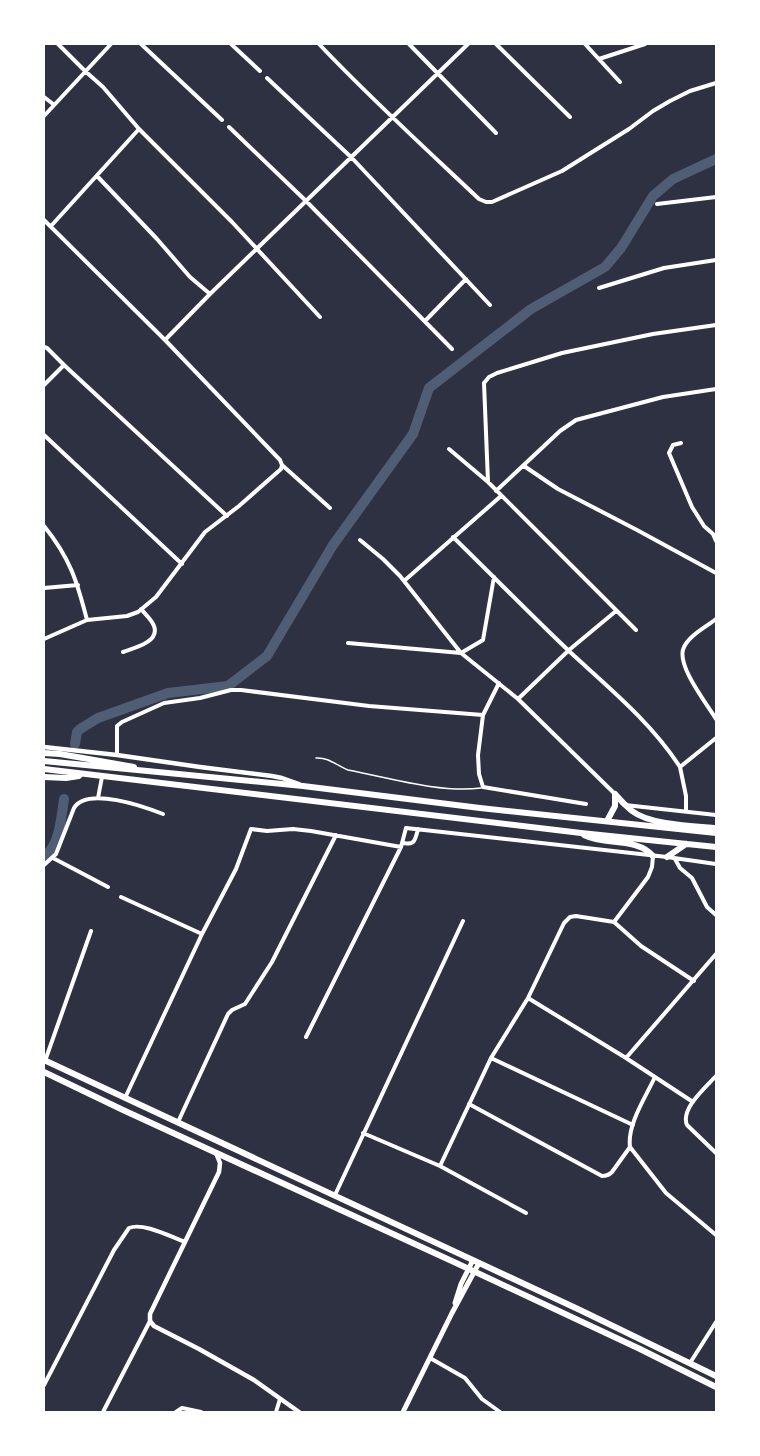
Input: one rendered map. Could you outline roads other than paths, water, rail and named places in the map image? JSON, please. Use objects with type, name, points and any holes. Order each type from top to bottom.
[{"type":"highway","points":[[44,753],[173,774]]},
{"type":"highway","points":[[44,761],[303,786],[652,827],[717,831]]},
{"type":"highway","points":[[44,769],[717,847]]},
{"type":"highway","points":[[44,777],[66,778],[92,775]]},
{"type":"highway","points":[[615,794],[637,814],[653,821],[717,831]]},
{"type":"highway","points":[[607,821],[615,806],[615,794]]},
{"type":"highway","points":[[581,833],[597,840],[639,846],[646,849],[652,856]]},
{"type":"highway","points":[[671,858],[686,844]]},
{"type":"highway","points":[[44,1060],[717,1376]]},
{"type":"highway","points":[[44,1072],[717,1386]]},
{"type":"main road","points":[[403,1413],[476,1262]]},
{"type":"street","points":[[58,44],[103,87],[139,129],[258,249],[320,317]]},
{"type":"street","points":[[44,116],[111,44]]},
{"type":"street","points":[[141,44],[222,120]]},
{"type":"street","points":[[231,44],[260,71]]},
{"type":"street","points":[[319,44],[393,118],[479,199],[486,202],[492,202],[562,171],[670,101],[690,91],[717,83]]},
{"type":"street","points":[[410,44],[496,133]]},
{"type":"street","points":[[165,340],[468,44]]},
{"type":"street","points":[[496,44],[570,117]]},
{"type":"street","points":[[585,44],[620,82]]},
{"type":"street","points":[[599,59],[645,44]]},
{"type":"street","points":[[267,78],[352,158],[490,305]]},
{"type":"street","points":[[44,97],[53,104]]},
{"type":"street","points":[[229,127],[306,201],[452,349]]},
{"type":"street","points":[[50,226],[139,129]]},
{"type":"street","points":[[97,176],[190,277],[210,294]]},
{"type":"street","points":[[657,204],[717,197]]},
{"type":"street","points":[[44,220],[165,340],[280,460],[282,465],[330,508]]},
{"type":"street","points":[[599,288],[664,267],[717,260]]},
{"type":"street","points":[[425,321],[465,279]]},
{"type":"street","points":[[488,482],[484,383],[489,377],[562,353],[653,334],[717,325]]},
{"type":"street","points":[[44,346],[228,516]]},
{"type":"street","points":[[44,385],[64,365]]},
{"type":"street","points":[[496,491],[560,431],[576,420],[663,398],[717,389]]},
{"type":"street","points":[[44,435],[182,564]]},
{"type":"street","points":[[681,443],[673,445],[669,453],[692,507],[717,541]]},
{"type":"street","points":[[449,449],[488,482],[636,630]]},
{"type":"street","points":[[44,639],[87,620],[127,616],[141,609],[156,597],[205,532],[228,516],[281,469],[282,465]]},
{"type":"street","points":[[524,466],[558,489],[717,573]]},
{"type":"street","points":[[404,580],[501,496]]},
{"type":"street","points":[[44,526],[73,572],[87,620]]},
{"type":"street","points":[[453,537],[569,650],[621,697],[668,748],[680,767],[686,796],[686,811]]},
{"type":"street","points":[[360,540],[404,580],[461,653],[518,699],[615,794]]},
{"type":"street","points":[[348,643],[461,653],[483,640],[494,577]]},
{"type":"street","points":[[44,588],[78,585]]},
{"type":"street","points":[[123,652],[149,642],[153,637],[154,626],[141,609]]},
{"type":"street","points":[[518,699],[569,650],[616,611]]},
{"type":"street","points":[[717,619],[689,640],[682,649],[684,664],[697,690],[717,719]]},
{"type":"street","points":[[499,683],[483,715],[478,755],[478,774],[483,788],[586,804]]},
{"type":"street","points":[[117,755],[117,726],[122,722],[164,703],[200,698],[231,690],[369,706],[483,715]]},
{"type":"street","points":[[680,767],[717,738]]},
{"type":"street","points":[[44,747],[272,776],[303,786]]},
{"type":"street","points":[[98,798],[102,777]]},
{"type":"street","points":[[44,865],[53,858],[76,804],[80,802],[98,798],[126,801],[164,814]]},
{"type":"street","points":[[625,804],[717,814]]},
{"type":"street","points":[[306,1037],[402,845],[406,828],[717,864]]},
{"type":"street","points":[[126,1098],[202,934],[236,869],[251,829],[267,831],[293,829],[402,845],[413,843],[418,829]]},
{"type":"street","points":[[178,1122],[228,1014],[245,1004],[272,962],[336,835]]},
{"type":"street","points":[[614,922],[648,877],[652,867],[652,856]]},
{"type":"street","points":[[53,858],[108,886]]},
{"type":"street","points":[[671,858],[692,878],[706,906],[717,915]]},
{"type":"street","points":[[121,897],[202,934]]},
{"type":"street","points":[[440,1166],[491,1058],[528,998],[564,923],[570,917],[614,922],[641,946],[694,981]]},
{"type":"street","points":[[335,1195],[463,921]]},
{"type":"street","points":[[44,1060],[91,931]]},
{"type":"street","points":[[626,1058],[717,954]]},
{"type":"street","points":[[528,998],[693,1102]]},
{"type":"street","points":[[491,1058],[633,1125]]},
{"type":"street","points":[[717,1076],[693,1102],[685,1119],[687,1125],[717,1153]]},
{"type":"street","points":[[655,1077],[633,1125],[629,1140],[630,1148],[666,1193],[717,1235]]},
{"type":"street","points":[[469,1104],[602,1176],[609,1175],[630,1148]]},
{"type":"street","points":[[363,1133],[440,1166],[526,1213]]},
{"type":"street","points":[[103,1413],[150,1321],[150,1314],[219,1172],[220,1163],[216,1153]]},
{"type":"street","points":[[44,1385],[114,1250],[129,1228],[142,1226],[185,1242]]},
{"type":"street","points":[[150,1321],[154,1326],[254,1380],[299,1413]]},
{"type":"street","points":[[690,1363],[717,1322]]},
{"type":"street","points":[[430,1358],[465,1378],[482,1399],[500,1413]]},
{"type":"street","points":[[276,1413],[280,1399]]},
{"type":"street","points":[[176,1413],[182,1408],[201,1413]]},
{"type":"lane","points":[[316,758],[327,759],[348,770],[419,784],[483,788]]},
{"type":"waterway","points":[[75,744],[77,732],[98,718],[168,693],[228,686],[267,656],[333,545],[413,434],[429,388],[531,309],[605,267],[621,248],[653,196],[673,179],[716,159]]},
{"type":"waterway","points":[[44,857],[57,838],[64,799]]}]
